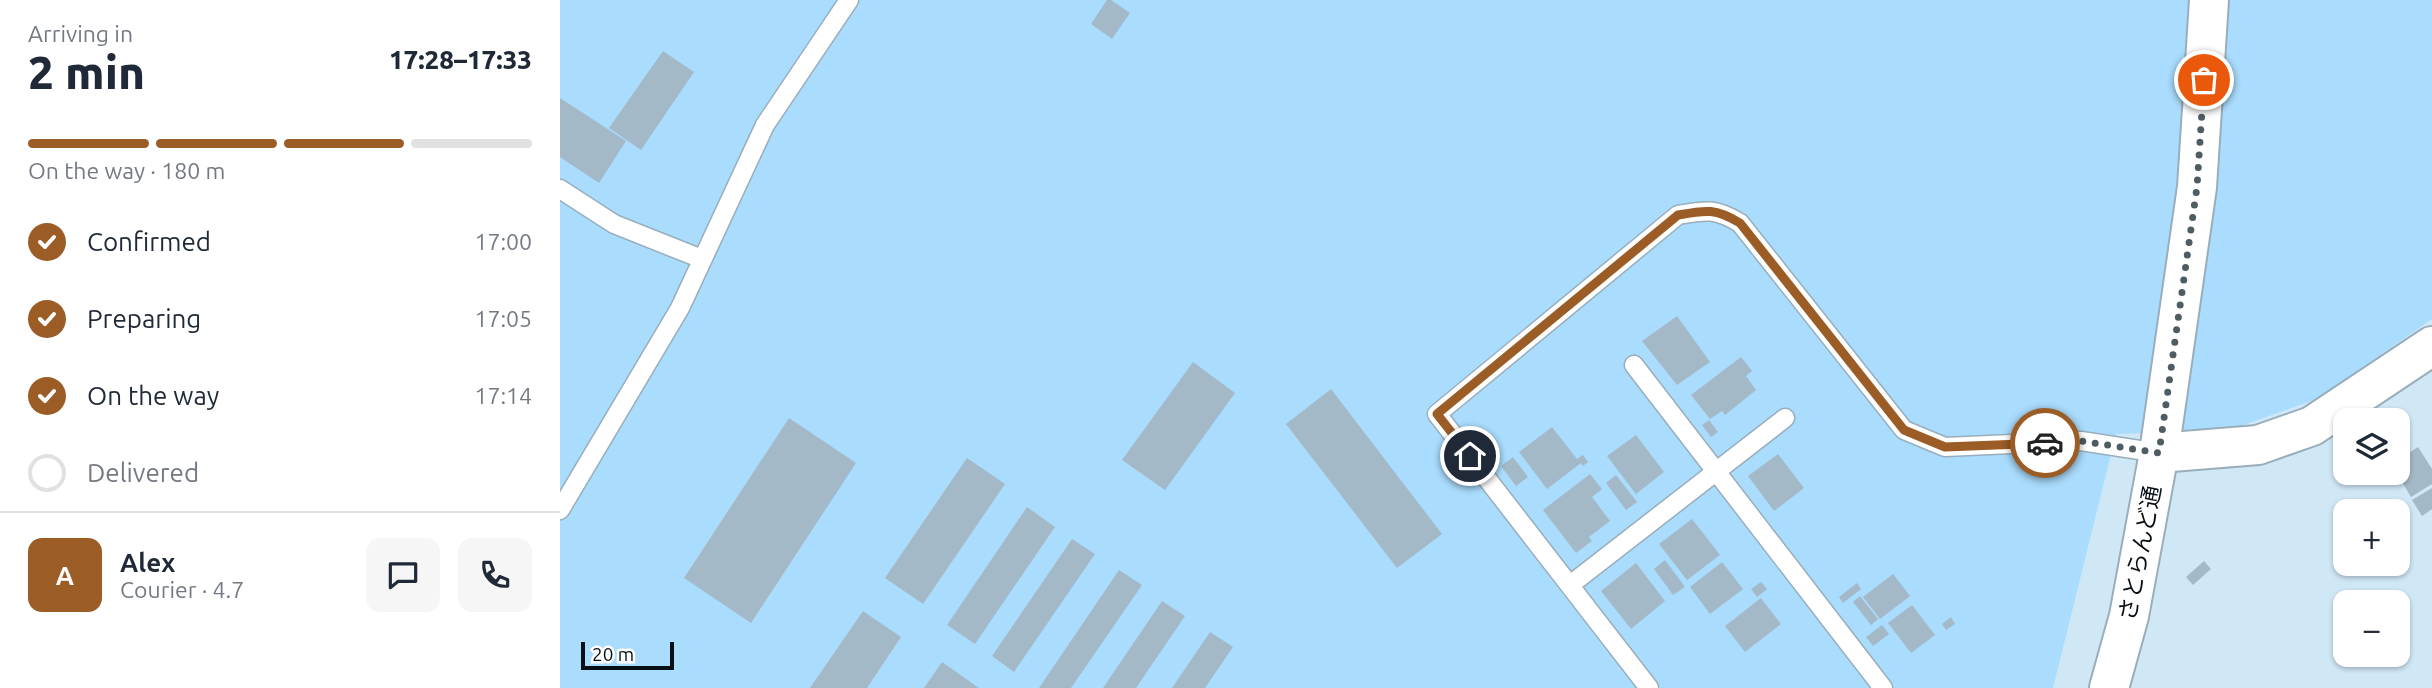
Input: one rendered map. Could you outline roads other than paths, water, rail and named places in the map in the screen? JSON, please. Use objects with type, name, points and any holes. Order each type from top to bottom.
[{"type":"street","name":"さとらんど通","points":[[2109,688],[2129,616],[2159,453],[2197,187],[2209,0]]},
{"type":"street","points":[[2159,453],[2258,445],[2312,426],[2432,346]]},
{"type":"lane","points":[[560,510],[680,308],[765,125],[849,0]]},
{"type":"lane","points":[[560,189],[614,224],[702,259]]},
{"type":"lane","points":[[1648,688],[1437,414],[1678,215],[1720,211],[1740,223],[1904,430],[1945,447],[2081,441],[2159,453]]},
{"type":"lane","points":[[1634,365],[1883,688]]},
{"type":"lane","points":[[1570,585],[1785,418]]}]
